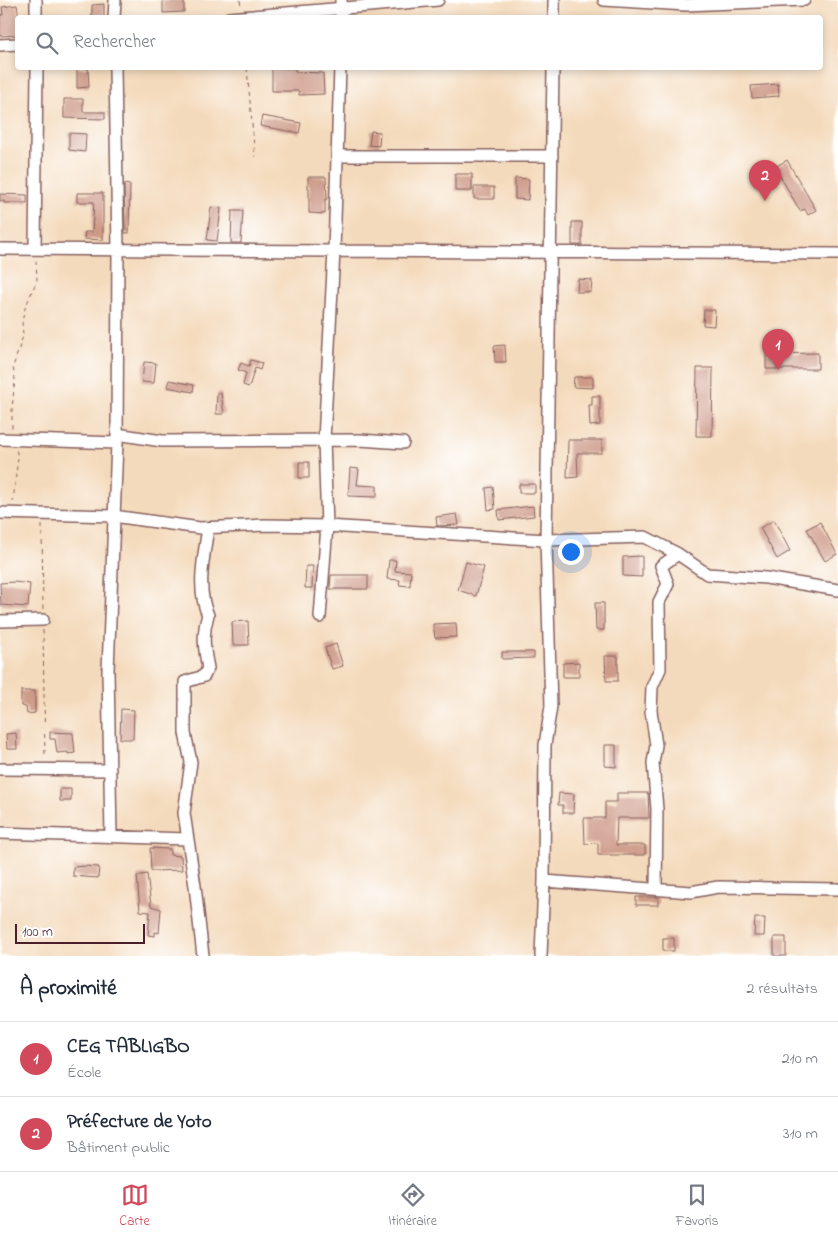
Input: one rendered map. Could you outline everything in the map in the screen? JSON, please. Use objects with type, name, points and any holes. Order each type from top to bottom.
[{"type":"street","points":[[36,0],[36,15]]},
{"type":"street","points":[[114,0],[114,15]]},
{"type":"street","points":[[267,15],[438,0]]},
{"type":"street","points":[[554,0],[554,15]]},
{"type":"street","points":[[604,0],[686,5],[804,0]]},
{"type":"street","points":[[0,45],[15,44]]},
{"type":"street","points":[[35,249],[36,70]]},
{"type":"street","points":[[112,836],[108,670],[117,438],[118,249],[115,70]]},
{"type":"street","points":[[320,617],[327,526],[324,440],[334,251],[340,70]]},
{"type":"street","points":[[541,956],[544,881],[545,745],[551,706],[546,540],[553,70]]},
{"type":"street","points":[[337,156],[552,156]]},
{"type":"street","points":[[0,249],[838,254]]},
{"type":"street","points":[[0,439],[117,438],[162,441],[360,440],[404,443]]},
{"type":"street","points":[[0,513],[113,516],[208,528],[265,525],[327,526],[546,540],[645,537],[678,554],[707,574],[766,578],[838,590]]},
{"type":"street","points":[[203,956],[184,813],[191,762],[185,733],[185,682],[204,676],[208,668],[204,650],[203,628],[208,615],[202,602],[203,564],[208,528]]},
{"type":"street","points":[[656,888],[657,809],[653,764],[656,745],[651,711],[652,687],[660,669],[659,602],[668,584],[662,566],[678,554]]},
{"type":"street","points":[[0,621],[43,620]]},
{"type":"street","points":[[0,769],[110,770]]},
{"type":"street","points":[[0,833],[187,839]]},
{"type":"street","points":[[544,881],[691,892],[718,886],[838,889]]},
{"type":"path","points":[[247,70],[255,157]]},
{"type":"path","points":[[12,514],[18,458],[13,440],[12,409],[15,379],[13,367],[23,336],[22,321],[25,308],[37,280],[35,249]]},
{"type":"path","points":[[42,514],[45,769]]},
{"type":"building","points":[[163,0],[184,0],[184,12],[163,13]]},
{"type":"building","points":[[104,4],[104,15],[92,15],[92,5]]},
{"type":"building","points":[[17,5],[19,15],[15,15],[15,35],[0,36],[0,15],[3,15],[2,7]]},
{"type":"building","points":[[77,70],[88,70],[89,87],[77,88]]},
{"type":"building","points":[[272,70],[323,73],[324,94],[299,95],[299,91],[272,91]]},
{"type":"building","points":[[778,84],[779,96],[752,98],[751,86]]},
{"type":"building","points":[[64,99],[83,99],[83,112],[105,112],[105,119],[64,118]]},
{"type":"building","points":[[262,116],[301,123],[299,133],[260,126]]},
{"type":"building","points":[[371,131],[380,132],[379,146],[369,145]]},
{"type":"building","points":[[69,133],[86,134],[85,152],[69,150]]},
{"type":"building","points":[[787,160],[816,210],[808,215],[805,209],[800,211],[775,167]]},
{"type":"building","points":[[455,174],[472,174],[472,191],[455,191]]},
{"type":"building","points":[[308,177],[326,177],[327,199],[325,200],[325,214],[309,213]]},
{"type":"building","points":[[515,178],[529,179],[528,200],[515,199]]},
{"type":"building","points":[[124,184],[130,185],[129,233],[125,233]]},
{"type":"building","points":[[474,187],[494,187],[494,199],[474,199]]},
{"type":"building","points":[[77,193],[103,193],[103,240],[84,239],[85,232],[92,232],[94,202],[77,202]]},
{"type":"building","points":[[0,194],[27,195],[27,203],[4,203],[4,201],[0,201]]},
{"type":"building","points":[[211,207],[221,208],[217,241],[207,240]]},
{"type":"building","points":[[232,211],[243,211],[241,243],[231,243]]},
{"type":"building","points":[[572,222],[582,222],[582,245],[572,245]]},
{"type":"building","points":[[578,279],[592,280],[591,292],[577,292]]},
{"type":"building","points":[[704,310],[715,310],[714,326],[703,325]]},
{"type":"building","points":[[505,345],[506,362],[495,362],[494,346]]},
{"type":"building","points":[[818,353],[818,369],[766,369],[766,354]]},
{"type":"building","points":[[251,360],[262,363],[260,370],[255,368],[249,387],[243,385],[246,373],[238,370],[241,363],[249,366]]},
{"type":"building","points":[[144,362],[156,363],[154,383],[142,382]]},
{"type":"building","points":[[697,368],[713,368],[712,436],[696,436]]},
{"type":"building","points":[[574,377],[593,377],[593,388],[573,387]]},
{"type":"building","points":[[169,380],[194,385],[193,392],[167,387]]},
{"type":"building","points":[[217,393],[221,393],[224,414],[216,414]]},
{"type":"building","points":[[592,396],[600,396],[600,425],[590,426],[589,405],[592,405]]},
{"type":"building","points":[[568,440],[602,440],[602,453],[577,453],[578,477],[567,478]]},
{"type":"building","points":[[299,462],[309,462],[309,478],[299,478]]},
{"type":"building","points":[[350,468],[359,469],[357,485],[377,486],[377,497],[348,496]]},
{"type":"building","points":[[519,484],[535,484],[535,493],[519,493]]},
{"type":"building","points":[[493,487],[495,509],[488,510],[486,488]]},
{"type":"building","points":[[533,506],[534,516],[499,520],[498,510]]},
{"type":"building","points":[[457,514],[459,525],[437,526],[436,517]]},
{"type":"building","points":[[774,520],[790,551],[777,559],[760,528]]},
{"type":"building","points":[[820,522],[837,554],[825,561],[807,529]]},
{"type":"building","points":[[642,556],[642,577],[623,576],[623,557]]},
{"type":"building","points":[[389,560],[396,560],[395,571],[411,572],[410,586],[399,585],[400,580],[387,579]]},
{"type":"building","points":[[466,562],[484,567],[476,596],[458,590]]},
{"type":"building","points":[[306,566],[313,566],[312,588],[305,588]]},
{"type":"building","points":[[331,575],[368,575],[368,589],[330,589]]},
{"type":"building","points":[[0,583],[30,584],[28,607],[1,605]]},
{"type":"building","points":[[595,603],[604,603],[604,630],[596,630]]},
{"type":"building","points":[[248,621],[249,645],[233,645],[232,622]]},
{"type":"building","points":[[456,623],[457,637],[435,638],[433,624]]},
{"type":"building","points":[[336,644],[343,666],[332,669],[325,648]]},
{"type":"building","points":[[502,652],[534,652],[534,658],[502,659]]},
{"type":"building","points":[[605,656],[618,656],[618,681],[606,681]]},
{"type":"building","points":[[579,662],[579,677],[563,677],[563,663]]},
{"type":"building","points":[[21,691],[35,691],[35,713],[27,714],[26,707],[21,706]]},
{"type":"building","points":[[121,709],[134,710],[133,739],[120,739]]},
{"type":"building","points":[[50,732],[73,733],[75,753],[57,753],[55,739],[50,739]]},
{"type":"building","points":[[16,733],[17,749],[7,749],[6,734]]},
{"type":"building","points":[[605,745],[616,745],[616,767],[605,766]]},
{"type":"building","points":[[60,789],[71,789],[71,801],[60,801]]},
{"type":"building","points":[[559,793],[574,794],[573,813],[563,813],[563,805],[558,805]]},
{"type":"building","points":[[617,793],[648,793],[649,818],[617,818],[616,845],[645,845],[645,855],[598,855],[598,843],[585,844],[584,818],[605,818],[605,802],[617,802]]},
{"type":"building","points":[[150,848],[170,849],[170,855],[181,856],[182,870],[151,871]]},
{"type":"building","points":[[73,867],[99,867],[98,878],[73,876]]},
{"type":"building","points":[[147,874],[151,906],[161,909],[159,933],[155,932],[155,936],[148,935],[150,912],[140,911],[137,876]]},
{"type":"building","points":[[636,897],[658,897],[658,905],[636,905]]},
{"type":"building","points":[[755,918],[765,918],[764,936],[754,936]]},
{"type":"building","points":[[774,937],[786,937],[786,956],[774,956]]},
{"type":"building","points":[[663,938],[674,938],[674,951],[663,951]]},
{"type":"place","name":"Préfecture de Yoto","points":[[765,201]]},
{"type":"place","name":"CEG TABLIGBO","points":[[778,370]]}]
